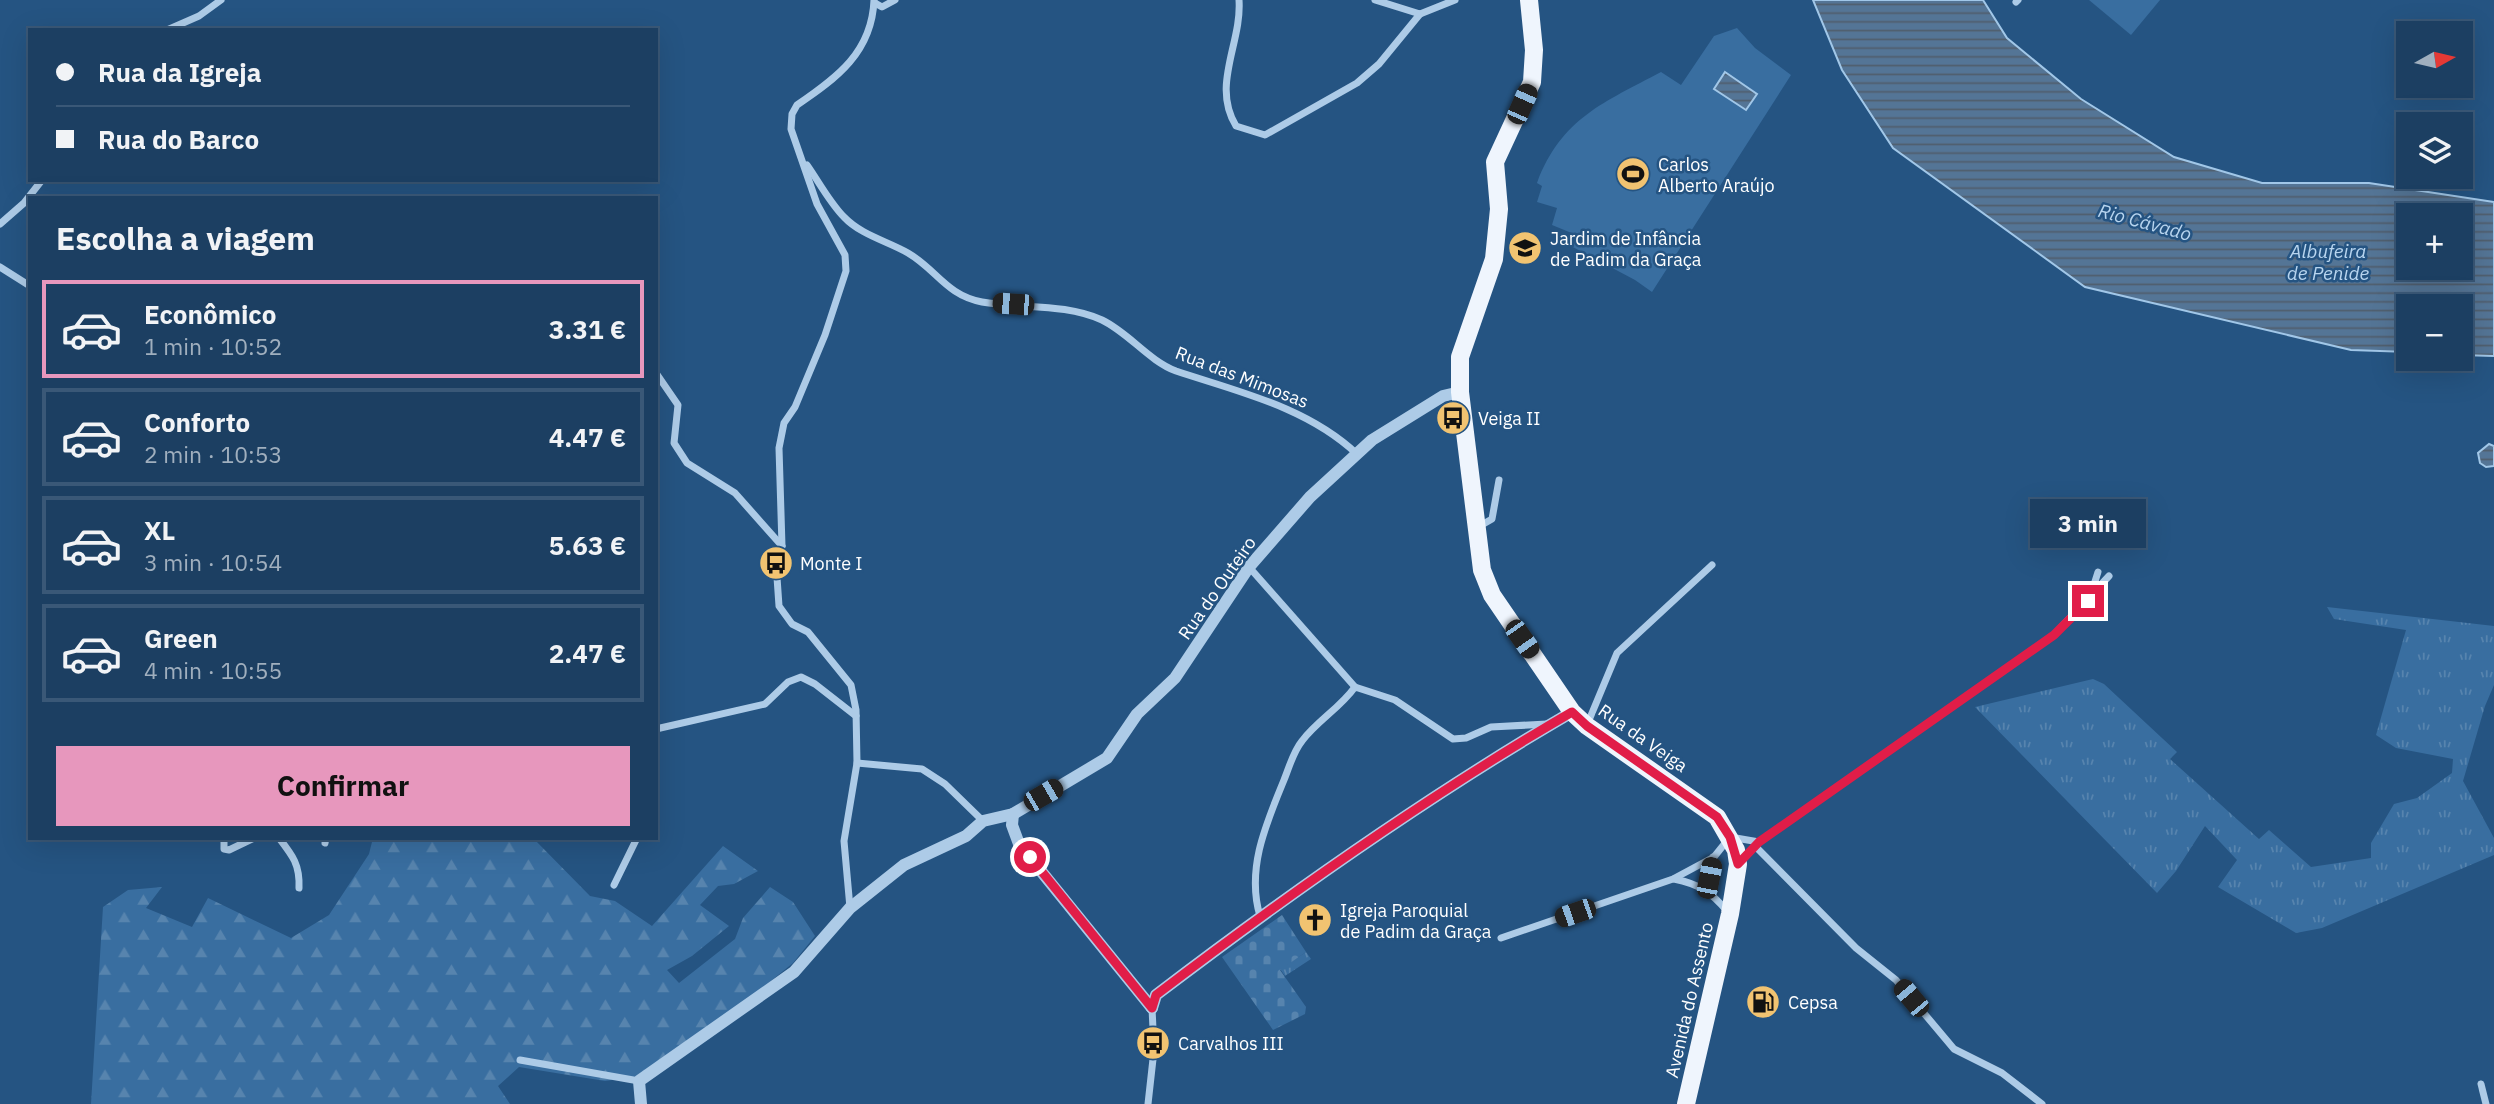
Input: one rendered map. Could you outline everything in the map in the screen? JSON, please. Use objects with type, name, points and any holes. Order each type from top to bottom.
[{"type":"main road","name":"Rua da Veiga","points":[[1529,0],[1534,50],[1532,82],[1495,162],[1499,209],[1494,259],[1460,357],[1460,392],[1482,570],[1492,595],[1572,712],[1587,726],[1717,817],[1730,837],[1738,864]]},
{"type":"main road","name":"Avenida do Assento","points":[[1686,1104],[1730,914],[1738,864]]},
{"type":"street","points":[[172,28],[199,16],[221,0]]},
{"type":"street","points":[[850,908],[844,841],[857,763],[856,716],[851,685],[808,632],[792,624],[779,606],[776,563],[782,546],[779,448],[784,423],[794,407],[825,335],[846,271],[845,255],[817,204],[791,129],[792,114],[797,105],[847,69],[859,54],[874,1],[881,7],[895,0]]},
{"type":"street","points":[[1239,0],[1240,19],[1225,82],[1229,114],[1236,126],[1265,135],[1284,127],[1357,83],[1379,64],[1420,14],[1455,0]]},
{"type":"street","points":[[1375,0],[1420,14]]},
{"type":"street","name":"Rua das Mimosas","points":[[801,156],[843,216],[856,227],[909,254],[944,286],[965,298],[1069,309],[1102,320],[1131,337],[1171,369],[1217,382],[1318,422],[1357,454]]},
{"type":"street","points":[[0,225],[39,182]]},
{"type":"street","points":[[0,267],[28,285]]},
{"type":"street","points":[[658,376],[678,405],[674,443],[687,463],[735,493],[782,546]]},
{"type":"street","name":"Rua do Outeiro","points":[[983,821],[1013,814],[1107,758],[1137,714],[1175,678],[1249,567],[1310,497],[1372,439],[1443,396],[1460,392]]},
{"type":"street","points":[[1477,528],[1492,519],[1499,481]]},
{"type":"street","points":[[1587,726],[1617,653],[1712,565]]},
{"type":"street","points":[[1249,567],[1355,687],[1395,700],[1453,739],[1466,738],[1491,727],[1551,724]]},
{"type":"street","points":[[2090,598],[2098,572]]},
{"type":"street","points":[[1738,864],[1758,845],[2054,635],[2109,576]]},
{"type":"street","points":[[658,729],[765,704],[788,682],[801,677],[815,684],[856,716]]},
{"type":"street","points":[[1260,916],[1254,894],[1260,844],[1292,758],[1302,741],[1336,711],[1355,687]]},
{"type":"street","points":[[1147,1104],[1154,1050],[1152,1008],[1156,995],[1260,916],[1462,776],[1572,712]]},
{"type":"street","points":[[520,1060],[639,1081],[794,972],[850,908],[904,865],[967,836],[983,821],[945,784],[922,769],[857,763]]},
{"type":"street","points":[[1013,814],[1012,825],[1019,844],[1152,1008]]},
{"type":"street","points":[[1501,938],[1673,879],[1714,857],[1730,837],[1758,845],[1856,948],[1896,980],[1954,1049],[2002,1073],[2042,1104]]},
{"type":"street","points":[[225,840],[224,849],[229,850],[250,840]]},
{"type":"street","points":[[281,840],[295,858],[299,871],[299,888]]},
{"type":"street","points":[[614,885],[636,840]]},
{"type":"street","points":[[1712,892],[1709,878],[1714,857]]},
{"type":"street","points":[[1673,879],[1694,883],[1712,892],[1730,914]]},
{"type":"street","points":[[639,1081],[641,1104]]},
{"type":"street","points":[[2482,1084],[2486,1104]]},
{"type":"green space","points":[[2089,0],[2160,0],[2131,35]]},
{"type":"green space","name":"Carlos Alberto Araújo","points":[[1737,28],[1755,48],[1791,75],[1652,292],[1569,245],[1574,234],[1552,225],[1557,208],[1537,202],[1542,186],[1537,183],[1559,142],[1587,114],[1661,72],[1681,85],[1714,36]]},
{"type":"green space","points":[[2327,607],[2494,626],[2494,685],[2485,706],[2463,781],[2494,838],[2494,855],[2322,928],[2296,933],[2218,887],[2237,860],[2205,826],[2176,871],[2157,893],[1975,707],[2093,679],[2104,684],[2177,752],[2170,759],[2259,839],[2269,830],[2311,867],[2371,858],[2371,843],[2394,804],[2417,798],[2452,773],[2453,759],[2396,748],[2376,735],[2406,630],[2334,619]]},
{"type":"green space","points":[[372,840],[535,840],[590,896],[615,901],[652,926],[723,846],[758,871],[734,884],[718,886],[700,905],[729,926],[692,956],[667,970],[679,983],[735,939],[743,918],[770,887],[793,902],[815,936],[793,963],[755,994],[640,1076],[605,1081],[519,1067],[498,1086],[510,1104],[91,1104],[103,907],[128,890],[162,887],[146,908],[192,927],[208,898],[291,938],[329,915],[369,854]]},
{"type":"green space","points":[[1282,915],[1306,952],[1280,970],[1306,1007],[1305,1014],[1273,1030],[1222,957]]},
{"type":"green space","points":[[1306,952],[1311,959],[1285,976],[1280,969]]},
{"type":"water","name":"Albufeira de Penide","points":[[1813,0],[1983,0],[2007,38],[2081,99],[2174,157],[2262,183],[2369,183],[2494,202],[2494,356],[2473,355],[2473,294],[2396,294],[2396,352],[2351,350],[2085,287],[1893,148],[1842,70]]},
{"type":"water","points":[[1725,72],[1757,94],[1746,110],[1714,89]]},
{"type":"water","points":[[2489,444],[2494,446],[2494,466],[2486,467],[2480,463],[2478,453]]},
{"type":"place","name":"Carlos Alberto Araújo","points":[[1633,174]]},
{"type":"place","name":"Jardim de Infância de Padim da Graça","points":[[1525,248]]},
{"type":"place","name":"Veiga II","points":[[1453,418]]},
{"type":"place","name":"Monte I","points":[[776,563]]},
{"type":"place","name":"Igreja Paroquial de Padim da Graça","points":[[1315,920]]},
{"type":"place","name":"Cepsa","points":[[1763,1002]]},
{"type":"place","name":"Carvalhos III","points":[[1153,1043]]},
{"type":"route","points":[[1030,857],[1152,1008],[1156,995],[1335,863],[1462,776],[1572,712],[1587,726],[1717,817],[1736,850],[1738,864],[1757,848],[1759,842],[2054,635],[2088,601]]},
{"type":"water label","name":"Rio Cávado","points":[[2145,222]]}]
